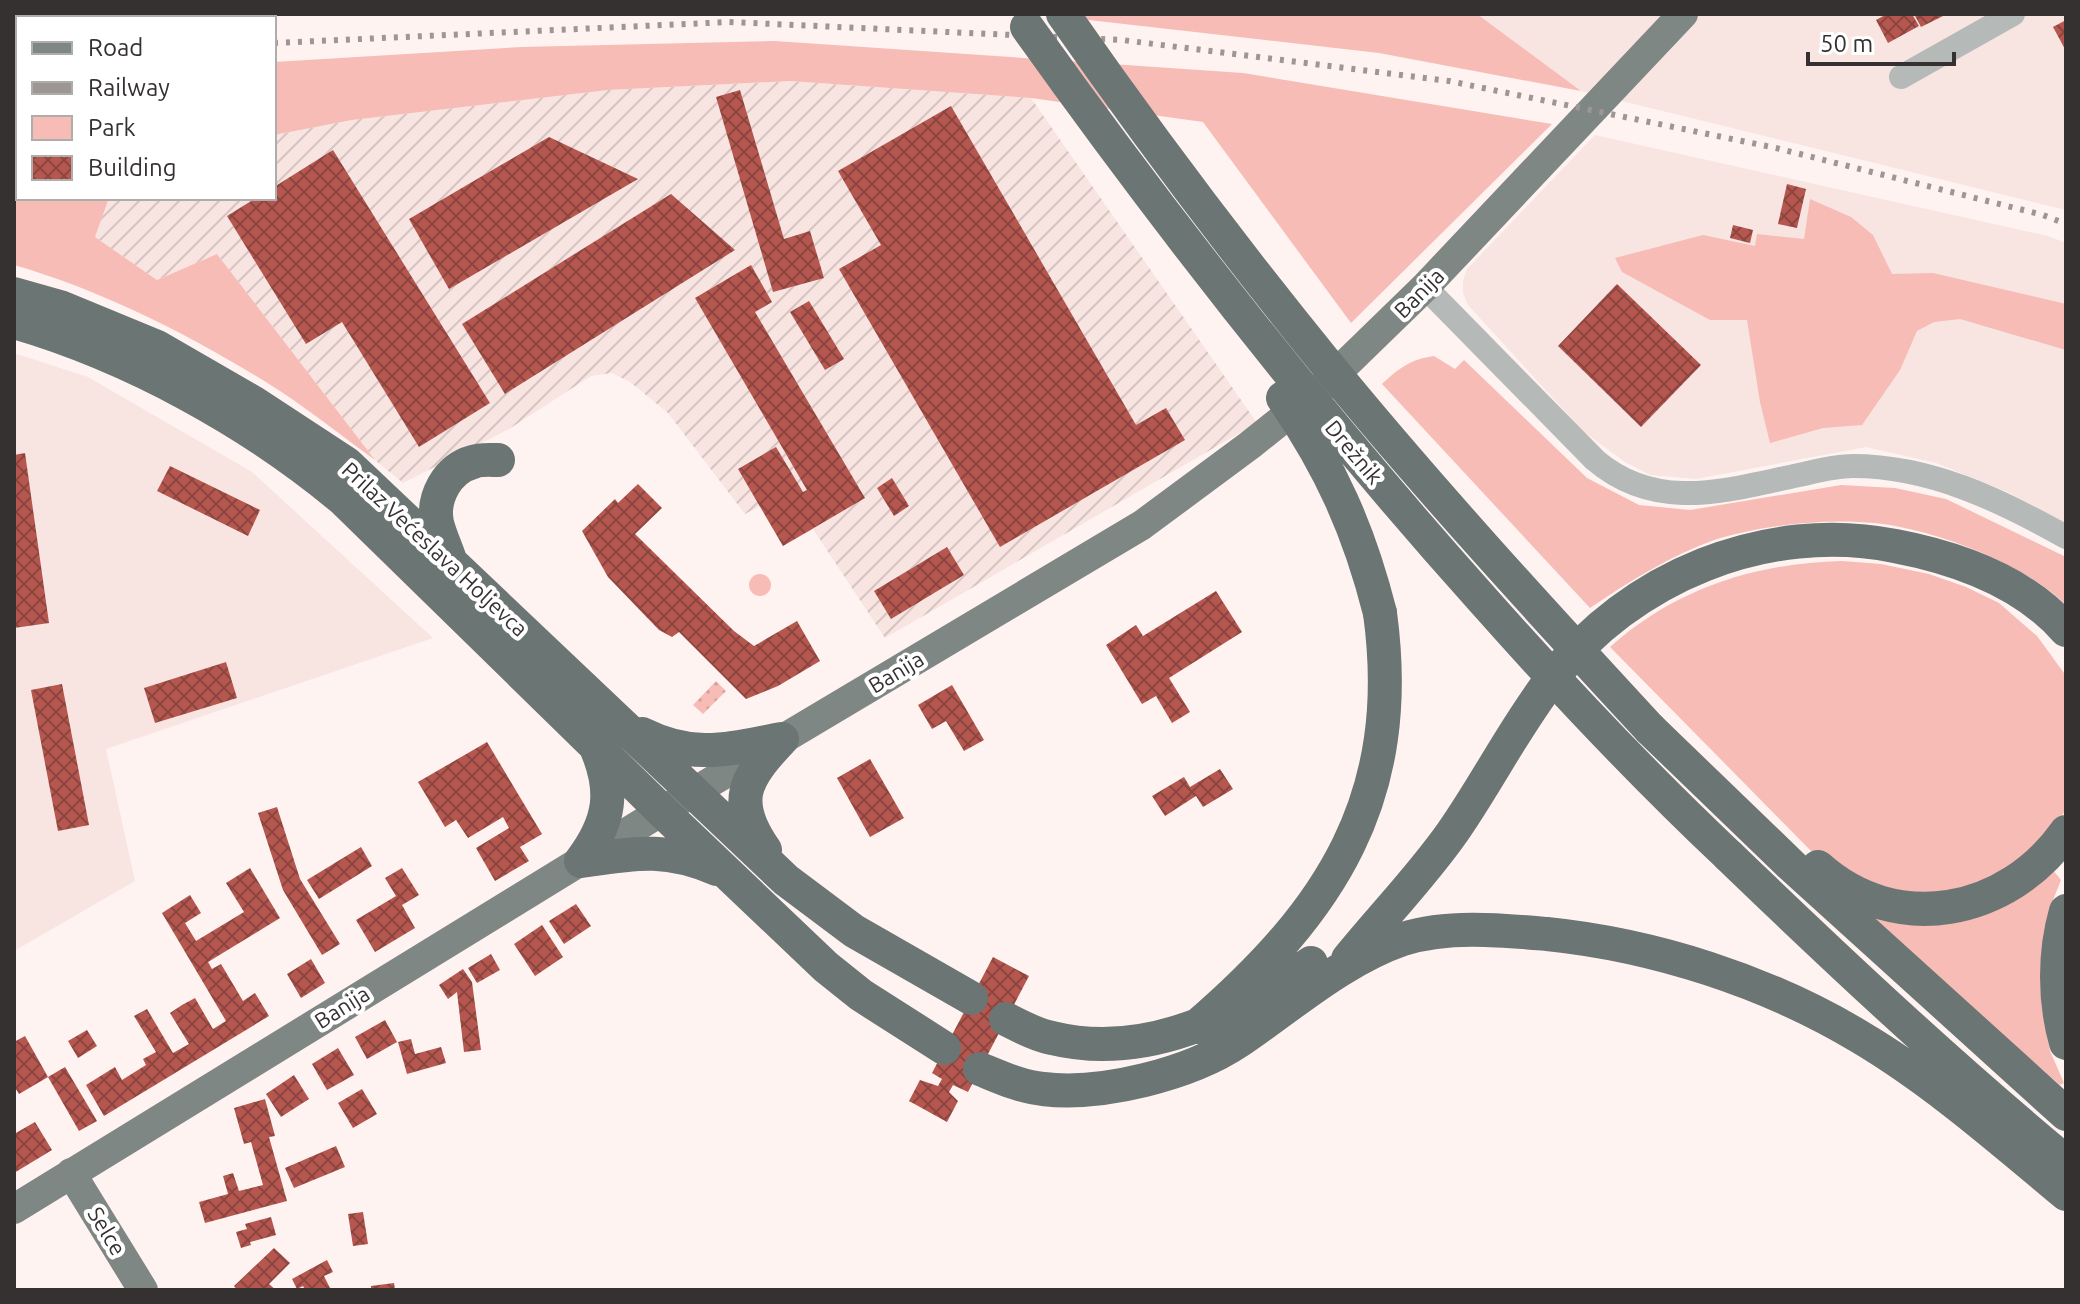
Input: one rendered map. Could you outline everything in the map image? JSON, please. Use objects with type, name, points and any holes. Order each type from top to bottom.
[{"type":"highway","name":"Drežnik","points":[[1018,14],[1179,234],[1304,393],[1445,557],[1621,751],[1868,990],[2066,1162]]},
{"type":"highway","name":"Drežnik","points":[[1063,14],[1128,107],[1253,272],[1367,412],[1558,630],[1650,729],[1754,831],[1890,958],[2066,1114]]},
{"type":"highway","points":[[1179,234],[1183,258],[1193,279],[1283,398],[1325,463],[1353,522],[1380,613],[1386,652],[1386,704],[1371,789],[1354,835],[1329,882],[1293,930],[1226,1001],[1196,1027]]},
{"type":"highway","name":"Prilaz Većeslava Holjevca","points":[[14,294],[240,426],[313,474],[606,733],[694,792],[786,880]]},
{"type":"highway","name":"Prilaz Većeslava Holjevca","points":[[14,322],[55,320],[157,347],[254,403],[347,464],[452,564],[606,733],[662,811],[826,967],[944,1048]]},
{"type":"highway","points":[[452,564],[437,522],[436,508],[443,485],[459,468],[470,462],[498,460]]},
{"type":"highway","points":[[1337,972],[1420,876],[1454,831],[1526,714],[1573,653],[1628,605],[1655,588],[1744,551],[1799,542],[1882,543],[1941,556],[1992,576],[2035,600],[2066,630]]},
{"type":"highway","points":[[581,861],[597,839],[608,801],[604,765],[606,733],[649,737],[684,750],[731,749],[782,739]]},
{"type":"highway","points":[[782,739],[755,770],[744,798],[756,836],[786,880],[854,931],[971,998]]},
{"type":"highway","points":[[1754,831],[1783,837],[1850,891],[1885,904],[1917,910],[1976,903],[2008,887],[2036,865],[2066,832]]},
{"type":"highway","points":[[581,861],[658,852],[692,859],[730,875]]},
{"type":"highway","points":[[1006,1019],[1048,1038],[1092,1044],[1117,1045],[1158,1039],[1196,1027],[1238,1008],[1287,980],[1393,904]]},
{"type":"highway","points":[[2066,911],[2058,962],[2057,1000],[2066,1043]]},
{"type":"highway","points":[[980,1069],[1009,1081],[1042,1089],[1123,1084],[1170,1072],[1236,1043],[1337,972],[1375,950],[1406,938],[1441,932],[1502,930],[1567,936],[1642,950],[1717,972],[1789,1000],[1860,1037],[1943,1093],[2066,1194]]},
{"type":"main road","name":"Banija","points":[[14,1209],[662,811],[1142,525],[1300,406],[1425,287],[1683,14]]},
{"type":"main road","name":"Selce","points":[[71,1173],[143,1290]]},
{"type":"street","points":[[1901,77],[2013,14]]},
{"type":"street","points":[[1425,287],[1595,460],[1633,484],[1667,493],[1689,494],[1837,467],[1881,467],[1921,474],[1972,490],[2066,537]]},
{"type":"shaded area","points":[[1477,14],[2066,14],[2066,210],[1581,91]]},
{"type":"shaded area","points":[[790,81],[1031,98],[1257,423],[885,638],[813,529],[783,546],[760,506],[745,514],[668,413],[630,382],[612,373],[591,376],[509,429],[403,483],[375,460],[217,254],[157,280],[95,237],[108,200],[276,200],[276,135],[352,120],[608,90]]},
{"type":"shaded area","points":[[1595,135],[2048,236],[2066,243],[2066,524],[2010,493],[1936,463],[1866,447],[1696,479],[1650,475],[1625,462],[1584,432],[1468,305],[1463,293],[1463,281],[1467,269]]},
{"type":"shaded area","points":[[14,353],[88,377],[252,472],[433,638],[106,749],[135,881],[14,951]]},
{"type":"green space","points":[[14,14],[203,14],[16,16],[14,52]]},
{"type":"green space","points":[[1036,14],[1477,14],[1581,91],[1379,53]]},
{"type":"green space","points":[[775,41],[1243,73],[1552,124],[1351,323],[1203,122],[1031,98],[790,81],[608,90],[352,120],[276,135],[276,62],[521,47]]},
{"type":"green space","points":[[14,94],[16,200],[108,200],[95,237],[157,280],[217,254],[375,460],[280,391],[217,353],[83,288],[14,265]]},
{"type":"green space","points":[[1810,199],[1851,217],[1873,235],[1892,274],[1933,273],[2066,304],[2066,350],[1960,319],[1934,322],[1917,331],[1900,370],[1862,425],[1823,428],[1770,443],[1747,320],[1710,320],[1622,272],[1615,258],[1703,235],[1755,246],[1757,234],[1804,239]]},
{"type":"green space","points":[[1434,356],[1455,369],[1464,360],[1587,478],[1639,505],[1690,510],[1841,485],[1895,488],[1946,499],[2066,557],[2066,605],[2026,575],[1976,550],[1923,532],[1874,523],[1836,521],[1774,526],[1717,539],[1651,569],[1590,608],[1382,384],[1406,365]]},
{"type":"green space","points":[[1842,561],[1881,564],[1929,574],[1999,603],[2037,636],[2064,673],[2066,808],[2056,829],[1995,883],[1913,901],[1818,858],[1610,647],[1661,609],[1718,583],[1778,567]]},
{"type":"green space","points":[[760,574],[771,585],[760,596],[749,585]]},
{"type":"green space","points":[[716,681],[726,691],[703,714],[693,705]]},
{"type":"green space","points":[[2052,869],[2061,880],[2053,900],[2043,1012],[2050,1051],[2064,1083],[2060,1085],[1854,907],[1891,918]]},
{"type":"building","points":[[1887,14],[1912,14],[1919,26],[1888,43],[1876,20]]},
{"type":"building","points":[[1914,14],[1947,14],[1921,27]]},
{"type":"building","points":[[2066,20],[2066,51],[2053,27]]},
{"type":"building","points":[[740,90],[784,239],[810,231],[824,278],[773,292],[716,97]]},
{"type":"building","points":[[951,106],[1136,425],[1166,408],[1185,440],[1000,547],[839,269],[881,245],[838,171]]},
{"type":"building","points":[[549,137],[638,179],[449,289],[409,219]]},
{"type":"building","points":[[333,150],[490,403],[419,447],[342,322],[306,344],[227,216],[253,200],[276,200],[276,186]]},
{"type":"building","points":[[1787,184],[1806,189],[1797,228],[1778,224]]},
{"type":"building","points":[[671,194],[735,250],[505,394],[462,324]]},
{"type":"building","points":[[1733,225],[1753,230],[1750,243],[1730,238]]},
{"type":"building","points":[[751,265],[772,302],[755,312],[865,498],[783,546],[738,469],[776,447],[803,492],[807,490],[695,298]]},
{"type":"building","points":[[1617,284],[1701,365],[1641,427],[1558,346]]},
{"type":"building","points":[[809,301],[844,359],[825,370],[790,312]]},
{"type":"building","points":[[25,453],[49,623],[14,628],[14,455]]},
{"type":"building","points":[[170,466],[260,510],[248,536],[157,491]]},
{"type":"building","points":[[892,478],[909,506],[894,516],[877,488]]},
{"type":"building","points":[[638,484],[662,508],[635,534],[734,631],[754,646],[797,621],[820,661],[778,686],[746,699],[679,632],[672,637],[659,630],[608,577],[582,531],[615,499],[618,503]]},
{"type":"building","points":[[947,547],[964,575],[891,619],[874,591]]},
{"type":"building","points":[[1216,591],[1242,632],[1169,678],[1190,712],[1172,723],[1156,696],[1142,704],[1106,645],[1136,625],[1143,636]]},
{"type":"building","points":[[226,662],[237,698],[155,723],[144,688]]},
{"type":"building","points":[[62,684],[89,825],[58,831],[31,690]]},
{"type":"building","points":[[952,685],[984,740],[964,751],[946,721],[932,729],[918,705]]},
{"type":"building","points":[[487,742],[542,834],[520,847],[529,861],[495,881],[476,848],[509,828],[503,817],[468,838],[456,820],[445,827],[418,782]]},
{"type":"building","points":[[870,759],[904,818],[870,837],[837,778]]},
{"type":"building","points":[[1220,769],[1233,789],[1203,807],[1196,796],[1165,816],[1152,796],[1184,777],[1190,787]]},
{"type":"building","points":[[277,807],[300,879],[340,944],[322,955],[283,890],[258,813]]},
{"type":"building","points":[[361,847],[372,866],[319,899],[307,880]]},
{"type":"building","points":[[250,868],[280,918],[208,962],[212,969],[221,964],[243,1001],[255,993],[269,1016],[104,1116],[86,1085],[115,1067],[122,1080],[146,1065],[143,1059],[156,1052],[134,1016],[147,1009],[173,1053],[189,1044],[170,1013],[182,1005],[195,998],[213,1029],[226,1021],[162,913],[190,895],[201,913],[185,923],[196,941],[244,912],[226,883]]},
{"type":"building","points":[[402,868],[419,895],[402,905],[415,928],[375,952],[356,920],[396,896],[385,878]]},
{"type":"building","points":[[576,904],[591,926],[564,944],[549,921]]},
{"type":"building","points":[[542,925],[563,957],[535,976],[514,944]]},
{"type":"building","points":[[491,954],[500,970],[477,983],[468,968]]},
{"type":"building","points":[[993,957],[1029,976],[968,1092],[953,1085],[949,1092],[958,1101],[947,1122],[909,1101],[920,1080],[938,1086],[942,1079],[932,1073]]},
{"type":"building","points":[[311,959],[325,983],[301,998],[287,974]]},
{"type":"building","points":[[463,969],[472,982],[481,1050],[464,1052],[457,992],[448,999],[439,985]]},
{"type":"building","points":[[385,1020],[397,1042],[367,1059],[355,1037]]},
{"type":"building","points":[[87,1030],[97,1046],[78,1058],[68,1041]]},
{"type":"building","points":[[25,1036],[48,1077],[19,1094],[14,1086],[14,1042]]},
{"type":"building","points":[[411,1039],[415,1054],[441,1047],[446,1063],[407,1074],[398,1042]]},
{"type":"building","points":[[338,1048],[354,1075],[327,1090],[312,1064]]},
{"type":"building","points":[[65,1067],[97,1121],[79,1131],[48,1077]]},
{"type":"building","points":[[294,1075],[309,1099],[281,1117],[266,1094]]},
{"type":"building","points":[[362,1089],[377,1114],[353,1128],[338,1103]]},
{"type":"building","points":[[265,1099],[275,1136],[269,1137],[287,1201],[205,1223],[199,1202],[228,1194],[223,1176],[233,1173],[239,1191],[263,1185],[251,1142],[244,1144],[234,1108]]},
{"type":"building","points":[[35,1122],[52,1150],[14,1173],[14,1134]]},
{"type":"building","points":[[336,1146],[345,1167],[294,1188],[285,1168]]},
{"type":"building","points":[[363,1212],[368,1244],[353,1246],[348,1214]]},
{"type":"building","points":[[271,1217],[276,1235],[250,1242],[251,1245],[241,1248],[236,1232],[247,1229],[245,1224]]},
{"type":"building","points":[[274,1248],[290,1263],[269,1284],[276,1290],[237,1290],[234,1286]]},
{"type":"building","points":[[327,1260],[333,1272],[324,1276],[331,1290],[305,1290],[303,1286],[297,1289],[292,1279]]},
{"type":"building","points":[[394,1283],[395,1290],[371,1290],[371,1286]]},
{"type":"railway","points":[[276,43],[729,22],[1122,40],[1449,81],[1776,148],[2043,215],[2066,224]]}]
